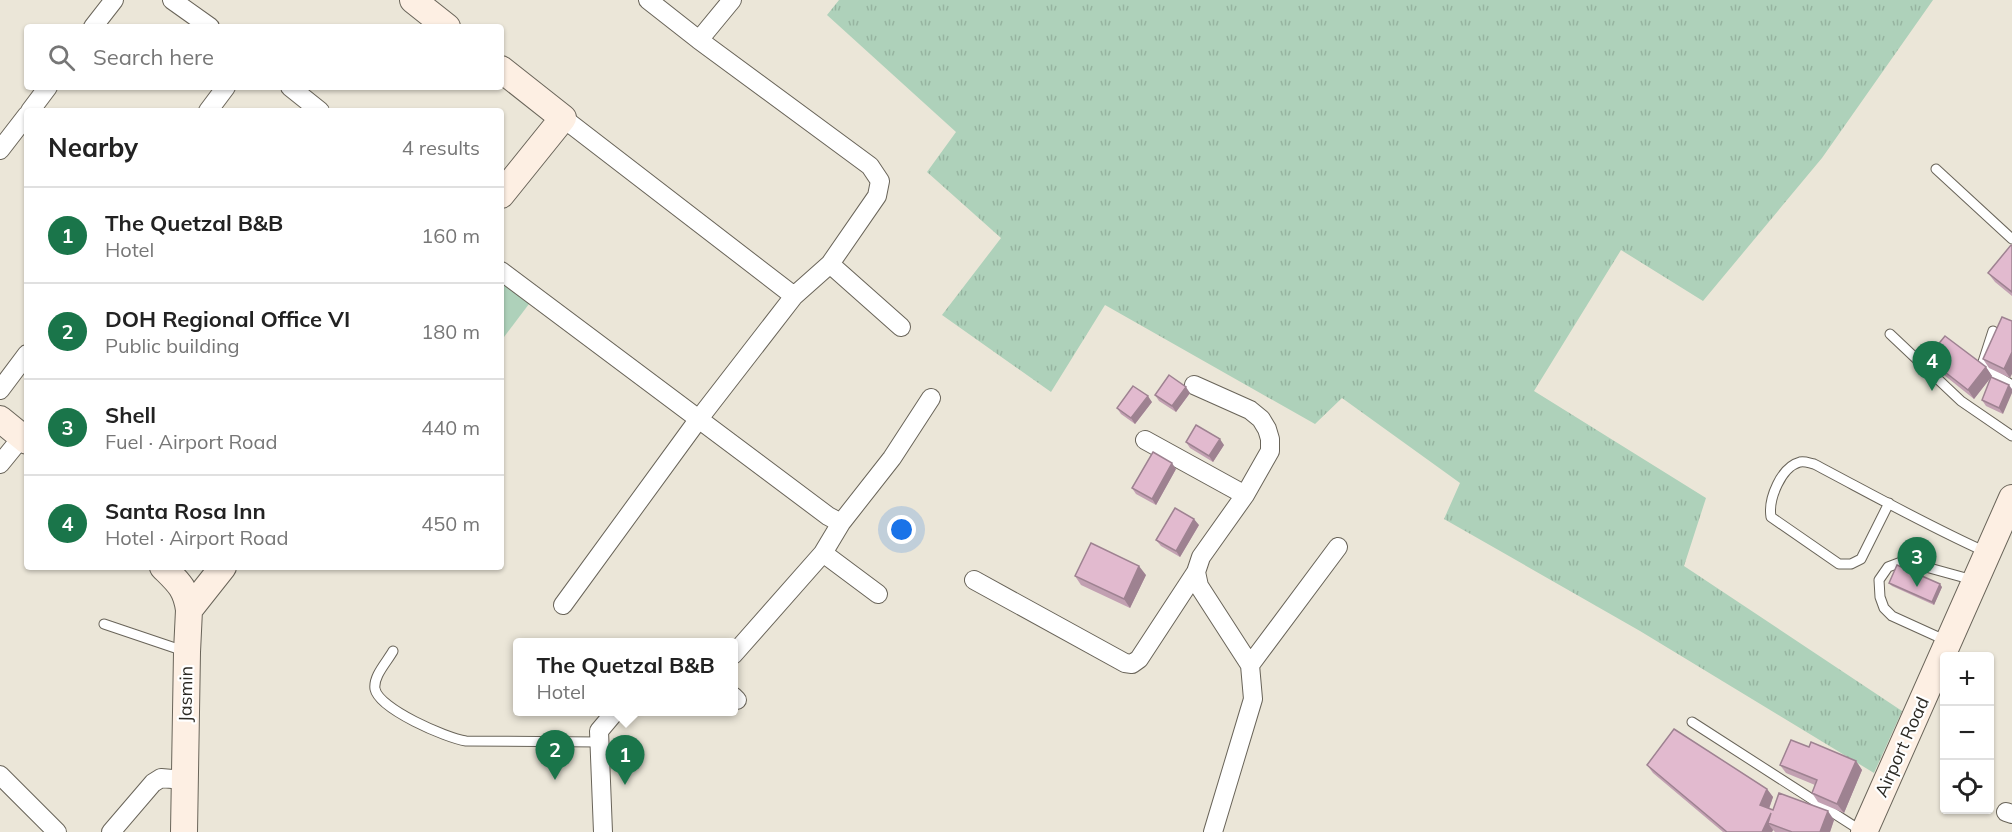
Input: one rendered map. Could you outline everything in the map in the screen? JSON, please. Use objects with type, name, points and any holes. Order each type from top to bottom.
[{"type":"street","points":[[95,24],[114,0]]},
{"type":"street","points":[[172,0],[206,24]]},
{"type":"street","points":[[413,0],[443,24]]},
{"type":"street","points":[[563,606],[698,420],[794,296],[830,264],[877,196],[880,181],[870,166],[648,0]]},
{"type":"street","points":[[699,40],[732,0]]},
{"type":"street","points":[[504,71],[794,296]]},
{"type":"street","points":[[32,108],[46,90]]},
{"type":"street","points":[[210,108],[224,90]]},
{"type":"street","points":[[294,90],[316,108]]},
{"type":"street","points":[[504,191],[563,118]]},
{"type":"street","points":[[0,150],[24,119]]},
{"type":"street","points":[[830,264],[901,327]]},
{"type":"street","points":[[504,273],[698,420],[828,516],[841,523]]},
{"type":"street","points":[[0,390],[24,358]]},
{"type":"street","points":[[974,580],[1125,663],[1132,664],[1139,659],[1196,572],[1201,557],[1245,495],[1270,451],[1270,439],[1261,419],[1250,410],[1194,385]]},
{"type":"street","points":[[738,649],[823,553],[841,523],[892,458],[930,398]]},
{"type":"street","points":[[0,419],[24,438]]},
{"type":"street","points":[[0,464],[24,440]]},
{"type":"street","points":[[1145,440],[1245,495]]},
{"type":"street","name":"Airport Road","points":[[1863,832],[2012,498]]},
{"type":"street","points":[[1250,665],[1338,547]]},
{"type":"street","points":[[823,553],[878,594]]},
{"type":"street","points":[[166,570],[181,585],[187,596],[189,610]]},
{"type":"street","points":[[189,610],[221,570]]},
{"type":"street","points":[[1196,572],[1199,586],[1250,665],[1253,699],[1214,832]]},
{"type":"street","name":"Jasmin","points":[[184,832],[189,610]]},
{"type":"street","points":[[603,832],[599,731],[612,716]]},
{"type":"street","points":[[0,776],[57,832]]},
{"type":"street","points":[[111,832],[153,783],[161,778],[184,780]]},
{"type":"lane","points":[[1936,169],[2012,239]]},
{"type":"lane","points":[[1993,331],[1984,366],[2012,386]]},
{"type":"lane","points":[[1890,334],[1961,401],[2012,436]]},
{"type":"lane","points":[[1889,503],[1861,559],[1851,564],[1839,564],[1771,517],[1769,506],[1774,489],[1792,465],[1803,461],[1814,464],[1889,503],[1960,541],[1988,553]]},
{"type":"lane","points":[[1949,642],[1892,616],[1884,608],[1880,597],[1879,580],[1888,567],[1904,561],[1976,581]]},
{"type":"lane","points":[[104,624],[187,652]]},
{"type":"lane","points":[[393,651],[376,678],[375,690],[382,699],[414,722],[450,738],[466,741],[599,742]]},
{"type":"lane","points":[[1692,722],[1863,832]]},
{"type":"green space","points":[[839,0],[1933,0],[1822,158],[1703,301],[1621,250],[1534,391],[1706,498],[1684,566],[1902,711],[1874,773],[1640,631],[1444,519],[1460,483],[1342,398],[1315,424],[1105,305],[1051,392],[942,315],[1001,238],[927,172],[956,132],[827,15]]},
{"type":"green space","points":[[504,279],[532,300],[504,337]]},
{"type":"building","points":[[2012,246],[2012,292],[1988,273]]},
{"type":"building","points":[[2002,317],[2012,321],[2012,352],[2004,369],[1983,359]]},
{"type":"building","points":[[1945,336],[1986,367],[1968,390],[1927,358]]},
{"type":"building","points":[[1169,375],[1186,387],[1172,406],[1155,395]]},
{"type":"building","points":[[1991,377],[2009,385],[1999,408],[1982,400]]},
{"type":"building","points":[[1133,386],[1148,396],[1131,418],[1117,408]]},
{"type":"building","points":[[1196,425],[1220,439],[1209,456],[1186,442]]},
{"type":"building","points":[[1153,452],[1172,463],[1152,499],[1132,488]]},
{"type":"building","points":[[1175,508],[1194,519],[1176,551],[1156,540]]},
{"type":"building","points":[[1091,543],[1139,566],[1124,599],[1075,576]]},
{"type":"building","points":[[1897,565],[1940,584],[1932,602],[1889,583]]},
{"type":"building","points":[[1674,729],[1767,789],[1760,805],[1773,810],[1779,793],[1828,811],[1820,832],[1792,832],[1768,823],[1771,813],[1762,832],[1727,832],[1647,765]]},
{"type":"building","points":[[1791,740],[1809,747],[1811,742],[1856,761],[1837,804],[1812,793],[1817,780],[1780,765]]},
{"type":"place","name":"Santa Rosa Inn","points":[[1932,391]]},
{"type":"place","name":"Shell","points":[[1917,587]]},
{"type":"place","name":"DOH Regional Office VI","points":[[555,780]]},
{"type":"place","name":"The Quetzal B&B","points":[[625,785]]}]
